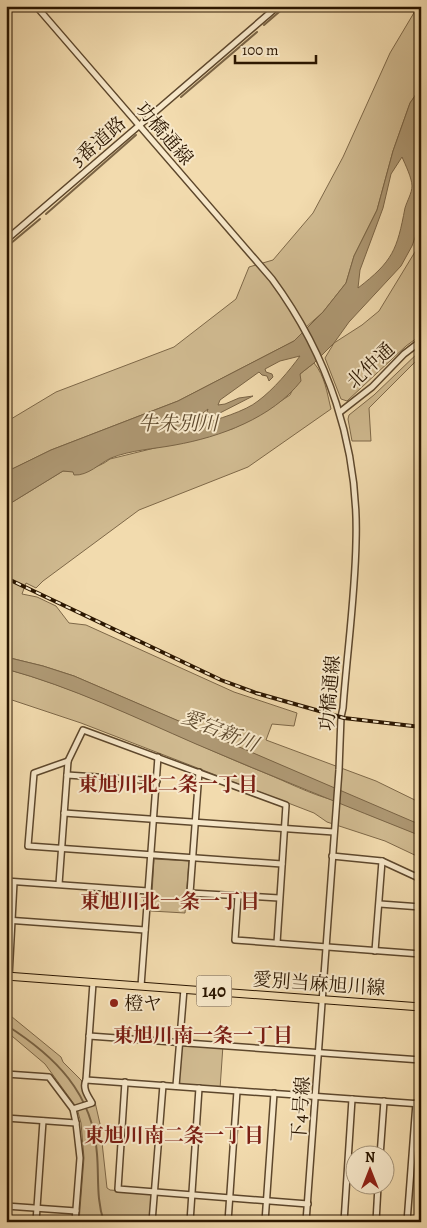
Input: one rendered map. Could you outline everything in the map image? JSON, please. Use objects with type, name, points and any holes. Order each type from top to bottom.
[{"type":"main road","name":"愛別当麻旭川線","points":[[8,977],[421,1007]]},
{"type":"street","name":"功橋通線","points":[[36,6],[272,279],[290,304],[319,356],[340,412],[353,480],[356,542],[341,717],[323,999]]},
{"type":"street","name":"3番道路","points":[[6,240],[278,6]]},
{"type":"street","name":"北仲通","points":[[340,412],[372,387],[404,354],[421,341]]},
{"type":"street","points":[[59,884],[68,761],[83,730],[286,804],[277,943]]},
{"type":"street","points":[[141,986],[158,757]]},
{"type":"street","points":[[68,761],[34,773],[28,846],[282,864]]},
{"type":"street","points":[[199,772],[190,893],[280,898]]},
{"type":"street","points":[[67,775],[156,781]]},
{"type":"street","points":[[64,813],[334,832]]},
{"type":"street","points":[[332,856],[382,861],[421,880]]},
{"type":"street","points":[[375,951],[382,861]]},
{"type":"street","points":[[6,881],[148,891]]},
{"type":"street","points":[[8,977],[9,920],[14,882]]},
{"type":"street","points":[[238,896],[236,940],[421,954]]},
{"type":"street","points":[[380,904],[421,907]]},
{"type":"street","points":[[9,920],[145,930]]},
{"type":"street","points":[[76,1108],[92,1103],[85,1088],[93,983]]},
{"type":"street","points":[[176,1086],[184,989]]},
{"type":"street","name":"下4号線","points":[[306,1222],[323,999]]},
{"type":"street","points":[[89,1036],[421,1060]]},
{"type":"street","points":[[6,1074],[49,1077],[76,1108],[80,1158],[75,1222]]},
{"type":"street","points":[[86,1080],[419,1104],[407,1222]]},
{"type":"street","points":[[125,1082],[118,1189],[308,1204]]},
{"type":"street","points":[[152,1222],[163,1085]]},
{"type":"street","points":[[190,1222],[199,1088]]},
{"type":"street","points":[[228,1222],[237,1090]]},
{"type":"street","points":[[265,1222],[274,1093]]},
{"type":"street","points":[[344,1222],[352,1099]]},
{"type":"street","points":[[381,1146],[384,1101]]},
{"type":"street","points":[[6,1118],[76,1123]]},
{"type":"street","points":[[36,1222],[43,1121]]},
{"type":"street","points":[[376,1222],[377,1196]]},
{"type":"street","points":[[6,1206],[76,1212]]},
{"type":"shaded area","points":[[418,6],[421,6],[421,87],[410,103],[393,151],[377,210],[354,256],[346,283],[323,312],[305,328],[308,336],[294,341],[178,401],[51,450],[6,472],[6,424],[11,419],[56,392],[174,347],[236,299],[249,267],[273,260],[313,213],[343,157],[390,53]]},
{"type":"shaded area","points":[[421,242],[421,315],[417,322],[421,335],[406,346],[347,401],[341,399],[325,358],[334,343],[362,325],[379,311]]},
{"type":"shaded area","points":[[421,350],[421,356],[369,408],[371,441],[352,441],[349,415],[374,395]]},
{"type":"shaded area","points":[[314,363],[323,379],[331,409],[248,467],[139,510],[36,588],[26,583],[22,594],[37,597],[56,606],[69,623],[86,625],[234,692],[297,713],[294,726],[272,724],[266,740],[376,781],[421,803],[421,858],[385,841],[327,822],[314,813],[81,723],[6,698],[6,669],[105,703],[233,760],[316,795],[333,800],[333,788],[74,676],[6,657],[6,506],[63,471],[88,469],[110,459],[232,429],[258,416],[290,395],[300,374]]},
{"type":"shaded area","points":[[154,859],[189,861],[185,913],[151,911]]},
{"type":"shaded area","points":[[6,1012],[61,1057],[63,1062],[81,1080],[95,1102],[100,1124],[107,1188],[110,1190],[150,1193],[152,1195],[150,1222],[79,1222],[84,1158],[81,1123],[77,1108],[45,1064],[6,1031]]},
{"type":"shaded area","points":[[180,1042],[223,1045],[220,1089],[176,1086]]},
{"type":"water","name":"牛朱別川","points":[[421,87],[421,221],[412,246],[401,266],[349,322],[334,343],[300,374],[301,381],[289,394],[260,415],[227,431],[192,441],[119,455],[79,475],[63,471],[6,506],[6,472],[51,450],[178,401],[294,341],[323,312],[346,283],[354,256],[377,210],[393,151],[410,103]],"holes":[[[402,157],[410,175],[412,186],[396,245],[392,254],[379,270],[358,288],[360,270],[383,208],[391,174]],[[300,356],[286,374],[253,405],[231,415],[201,424],[203,413],[208,409],[205,418],[216,415],[253,396],[239,398],[218,405],[220,400],[259,372],[267,376],[269,381],[273,377],[265,369],[280,361]]]},
{"type":"water","points":[[6,657],[74,676],[421,825],[421,836],[252,768],[79,694],[6,669]]},
{"type":"waterway","points":[[264,25],[286,6]]},
{"type":"waterway","points":[[181,97],[257,32]]},
{"type":"waterway","points":[[46,214],[136,135]]},
{"type":"waterway","points":[[10,244],[40,219]]},
{"type":"waterway","points":[[6,1025],[24,1037],[55,1063],[68,1078],[88,1112],[94,1132],[99,1196],[104,1222]]},
{"type":"railway","points":[[6,578],[221,680],[256,693],[344,718],[421,727]]},
{"type":"place","name":"橙ヤ","points":[[114,1003]]},
{"type":"district","name":"東旭川北二条一丁目","points":[[168,784]]},
{"type":"district","name":"東旭川北一条一丁目","points":[[170,901]]},
{"type":"district","name":"東旭川南一条一丁目","points":[[203,1035]]},
{"type":"district","name":"東旭川南二条一丁目","points":[[174,1135]]},
{"type":"water label","name":"愛宕新川","points":[[220,730]]}]
